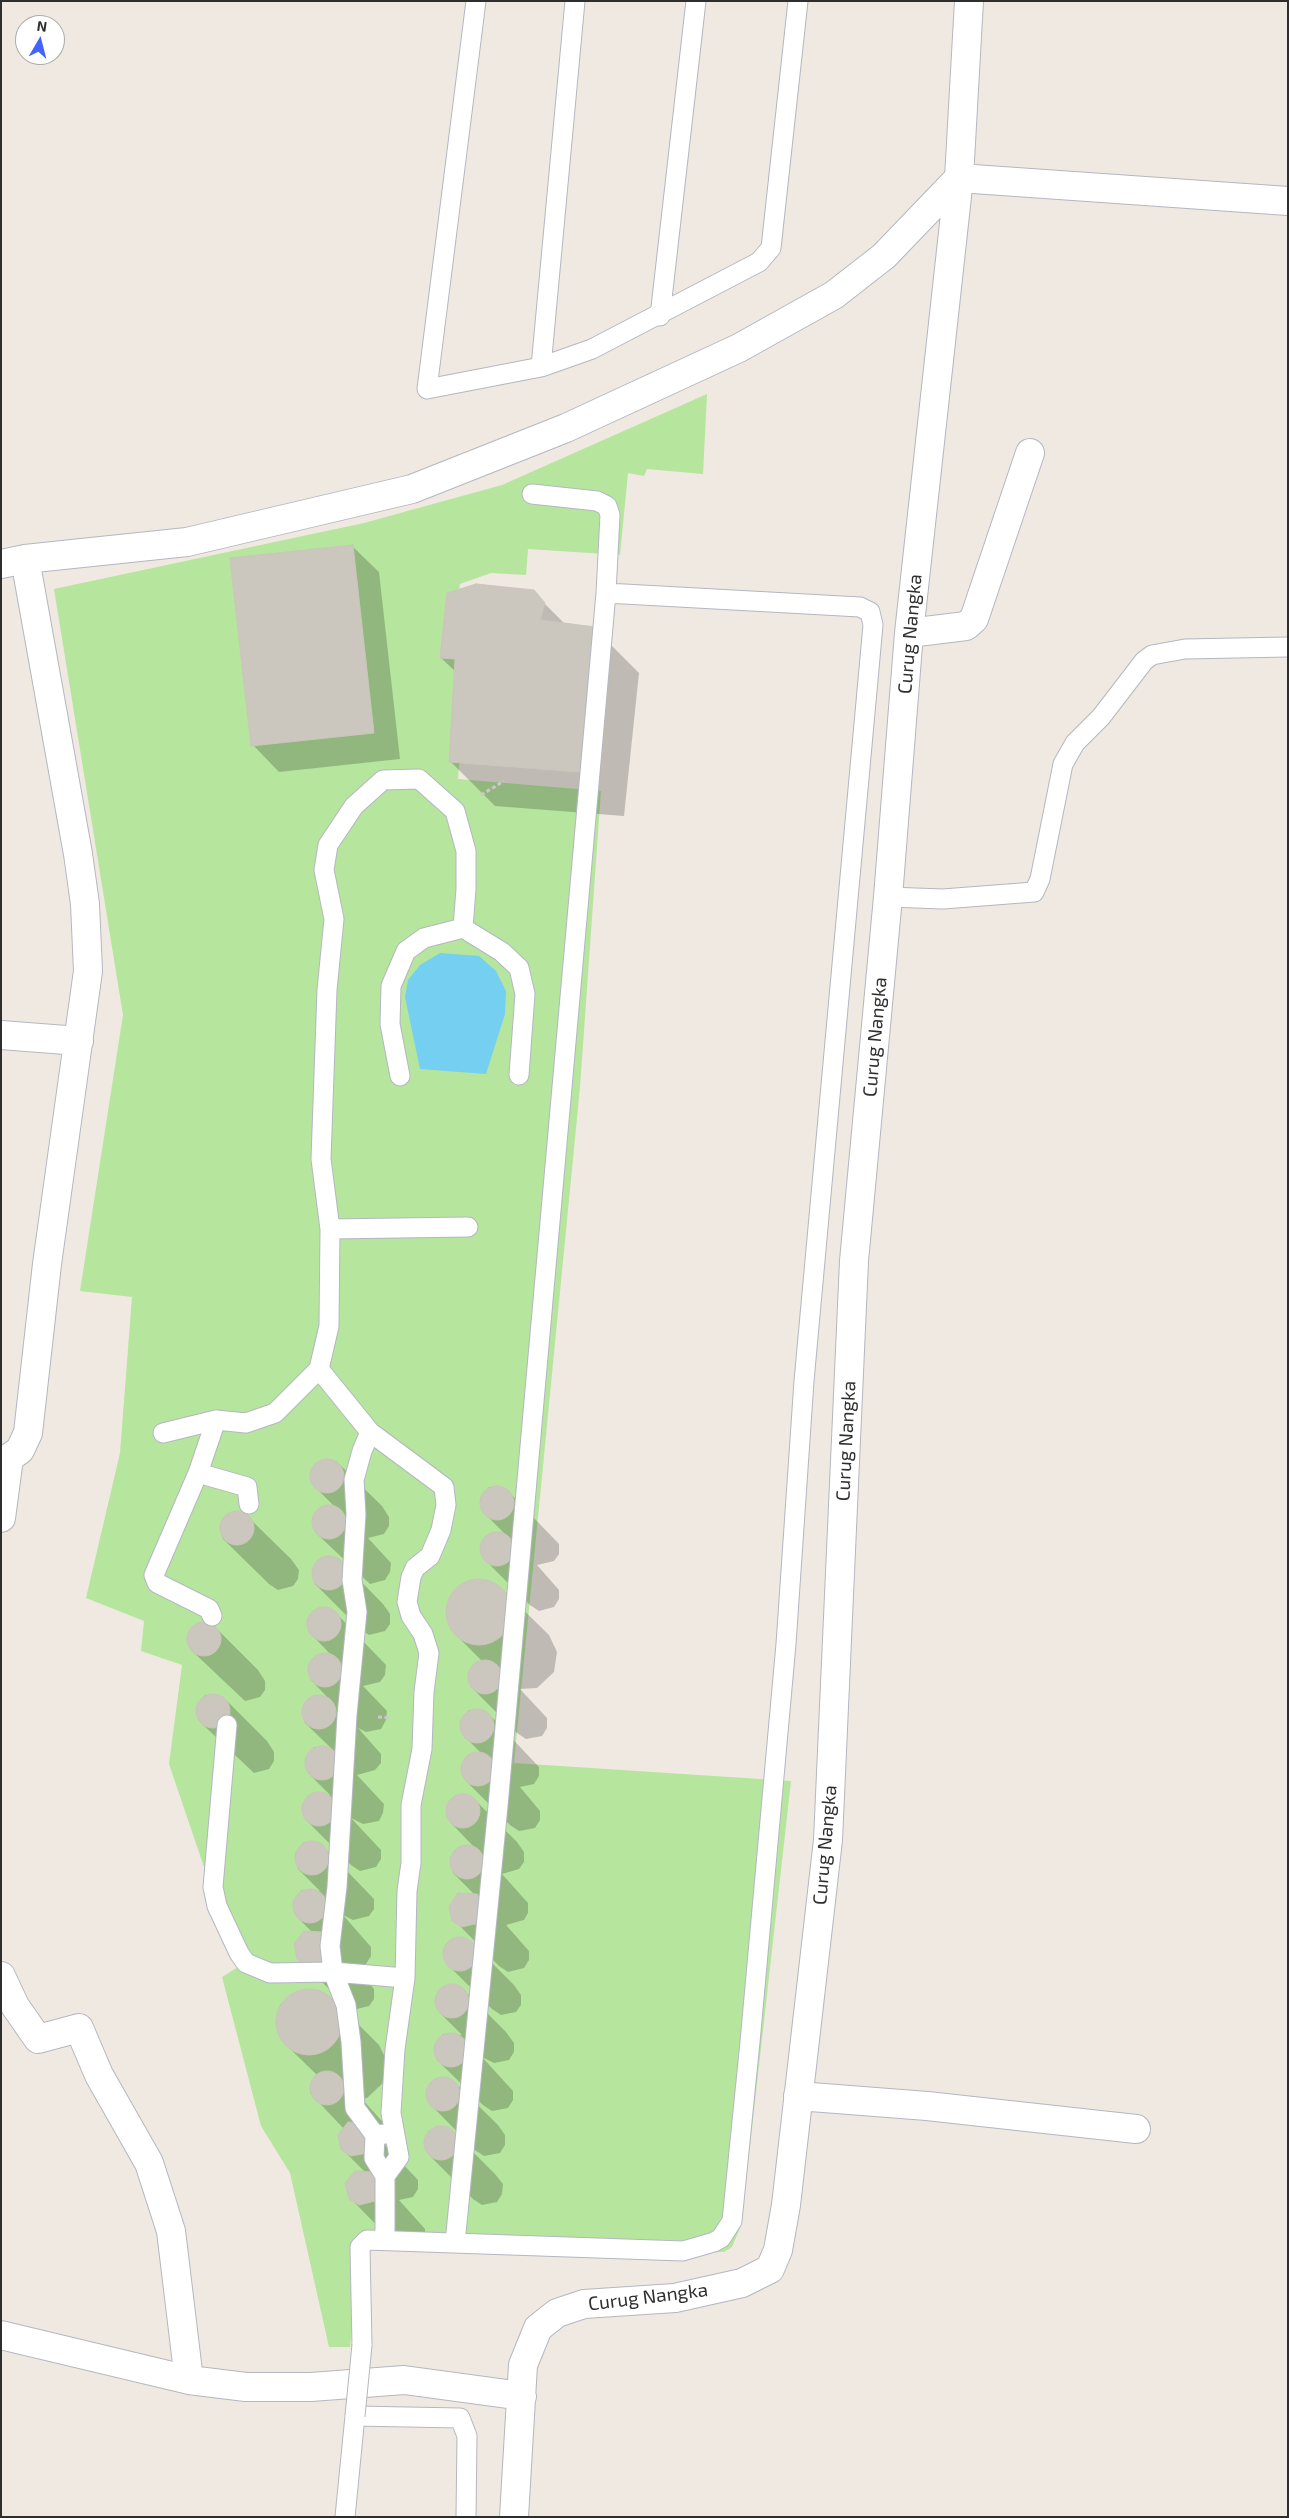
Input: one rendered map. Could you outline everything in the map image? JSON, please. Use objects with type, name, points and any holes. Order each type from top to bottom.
[{"type":"street","name":"Curug Nangka","points":[[514,2517],[524,2365],[538,2328],[557,2313],[584,2304],[675,2298],[716,2290],[742,2282],[770,2269],[778,2250],[786,2205],[828,1840],[854,1261],[888,897],[910,633],[959,178],[964,5]]},
{"type":"street","points":[[1,1518],[5,1459],[20,1450],[28,1434],[47,1264],[88,971],[85,904],[13,561],[187,542],[412,489],[566,428],[739,348],[834,295],[884,256],[959,178],[1288,200]]},
{"type":"street","points":[[910,633],[966,626],[974,619],[1030,453]]},
{"type":"street","points":[[1,1035],[79,1041]]},
{"type":"street","points":[[1,1976],[16,2006],[38,2040],[79,2028],[99,2075],[149,2163],[171,2231],[188,2380]]},
{"type":"street","points":[[798,2096],[927,2106],[1136,2129]]},
{"type":"street","points":[[1,2335],[188,2380],[246,2387],[311,2387],[404,2380],[522,2396]]},
{"type":"lane","points":[[476,1],[427,389],[541,367],[592,349],[660,316],[759,262],[771,248],[798,1]]},
{"type":"lane","points":[[541,367],[575,1]]},
{"type":"lane","points":[[660,316],[696,1]]},
{"type":"lane","points":[[455,2243],[500,1776],[606,593],[610,515],[607,506],[597,501],[532,494]]},
{"type":"lane","points":[[345,2517],[362,2345],[360,2247],[367,2240],[385,2239],[684,2251],[704,2247],[721,2238],[732,2221],[786,1644],[804,1382],[873,625],[870,612],[860,607],[606,593]]},
{"type":"lane","points":[[888,897],[943,898],[1034,892],[1040,879],[1063,764],[1075,743],[1101,717],[1144,661],[1152,655],[1185,649],[1288,647]]},
{"type":"lane","points":[[163,1433],[216,1420],[246,1423],[276,1413],[319,1369],[329,1326],[330,1229],[321,1159],[326,1008],[334,919],[324,870],[328,845],[354,806],[383,780],[418,779],[455,811],[466,852],[463,928]]},
{"type":"lane","points":[[400,1076],[390,1024],[392,986],[406,952],[424,938],[463,928],[502,952],[519,968],[524,994],[519,1074]]},
{"type":"lane","points":[[330,1229],[468,1227]]},
{"type":"lane","points":[[319,1369],[370,1432],[444,1487],[446,1505],[441,1530],[430,1556],[415,1568],[411,1577],[407,1602],[411,1616],[422,1634],[429,1653],[424,1692],[422,1749],[411,1804],[411,1863],[407,1891],[405,1978],[395,2049],[391,2113],[399,2157],[385,2176]]},
{"type":"lane","points":[[212,1616],[209,1609],[159,1585],[154,1578],[198,1473],[216,1420]]},
{"type":"lane","points":[[370,1432],[362,1451],[354,1480],[356,1514],[352,1580],[357,1612],[347,1715],[337,1887],[330,1946],[333,1972],[346,2005],[351,2042],[355,2108],[375,2135],[374,2158],[385,2176],[385,2239]]},
{"type":"lane","points":[[198,1473],[247,1487],[249,1504]]},
{"type":"lane","points":[[227,1725],[213,1887],[218,1906],[238,1953],[246,1963],[270,1973],[333,1972],[405,1978]]},
{"type":"lane","points":[[375,2135],[394,2133]]},
{"type":"lane","points":[[355,2416],[460,2418],[467,2436],[466,2517]]},
{"type":"path","points":[[347,1715],[424,1720]]},
{"type":"green space","points":[[707,394],[703,474],[647,469],[644,476],[628,473],[620,555],[528,549],[526,575],[491,573],[460,584],[452,654],[468,657],[458,779],[601,791],[580,1087],[514,1763],[791,1781],[741,2226],[732,2247],[724,2252],[568,2253],[362,2243],[350,2347],[329,2347],[290,2173],[261,2126],[222,1977],[238,1967],[169,1764],[182,1665],[141,1651],[144,1621],[86,1598],[120,1453],[132,1297],[80,1291],[123,1015],[54,589],[364,523],[502,485]]},
{"type":"water","points":[[440,953],[479,956],[496,971],[506,991],[505,1014],[486,1074],[420,1069],[405,997],[408,980],[420,965]]},
{"type":"building","points":[[353,545],[374,733],[251,746],[230,558]]},
{"type":"building","points":[[476,584],[534,590],[545,603],[540,620],[595,627],[579,772],[449,762],[455,659],[440,658],[447,593]]},
{"type":"building","points":[[327,1459],[334,1460],[339,1464],[343,1469],[343,1483],[339,1488],[334,1492],[327,1493],[320,1492],[315,1488],[311,1483],[310,1476],[311,1469],[315,1464],[320,1460]]},
{"type":"building","points":[[497,1486],[504,1487],[509,1491],[513,1496],[513,1510],[509,1515],[504,1519],[497,1520],[490,1519],[485,1515],[481,1510],[480,1503],[481,1496],[485,1491],[490,1487]]},
{"type":"building","points":[[329,1505],[336,1506],[341,1510],[345,1515],[345,1529],[341,1534],[336,1538],[329,1539],[322,1538],[317,1534],[313,1529],[312,1522],[313,1515],[317,1510],[322,1506]]},
{"type":"building","points":[[237,1511],[244,1512],[249,1516],[253,1521],[253,1535],[249,1540],[244,1544],[237,1545],[230,1544],[225,1540],[221,1535],[220,1528],[221,1521],[225,1516],[230,1512]]},
{"type":"building","points":[[497,1532],[504,1533],[509,1537],[513,1542],[513,1556],[509,1561],[504,1565],[497,1566],[490,1565],[485,1561],[481,1556],[480,1549],[481,1542],[485,1537],[490,1533]]},
{"type":"building","points":[[329,1556],[336,1557],[341,1561],[345,1566],[345,1580],[341,1585],[336,1589],[329,1590],[322,1589],[317,1585],[313,1580],[312,1573],[313,1566],[317,1561],[322,1557]]},
{"type":"building","points":[[479,1579],[492,1581],[507,1594],[510,1599],[512,1612],[510,1625],[497,1640],[492,1643],[479,1645],[466,1643],[451,1630],[448,1625],[446,1612],[448,1599],[461,1584],[466,1581]]},
{"type":"building","points":[[324,1607],[331,1608],[336,1612],[340,1617],[340,1631],[336,1636],[331,1640],[324,1641],[317,1640],[312,1636],[308,1631],[307,1624],[308,1617],[312,1612],[317,1608]]},
{"type":"building","points":[[204,1622],[211,1623],[216,1627],[220,1632],[220,1646],[216,1651],[211,1655],[204,1656],[197,1655],[192,1651],[188,1646],[187,1639],[188,1632],[192,1627],[197,1623]]},
{"type":"building","points":[[325,1653],[332,1654],[337,1658],[341,1663],[341,1677],[337,1682],[332,1686],[325,1687],[318,1686],[313,1682],[309,1677],[308,1670],[309,1663],[313,1658],[318,1654]]},
{"type":"building","points":[[485,1660],[492,1661],[497,1665],[501,1670],[501,1684],[497,1689],[492,1693],[485,1694],[478,1693],[473,1689],[469,1684],[468,1677],[469,1670],[473,1665],[478,1661]]},
{"type":"building","points":[[213,1694],[220,1695],[225,1699],[229,1704],[229,1718],[225,1723],[220,1727],[213,1728],[206,1727],[201,1723],[197,1718],[196,1711],[197,1704],[201,1699],[206,1695]]},
{"type":"building","points":[[319,1695],[326,1696],[331,1700],[335,1705],[335,1719],[331,1724],[326,1728],[319,1729],[312,1728],[307,1724],[303,1719],[302,1712],[303,1705],[307,1700],[312,1696]]},
{"type":"building","points":[[477,1709],[484,1710],[489,1714],[493,1719],[493,1733],[489,1738],[484,1742],[477,1743],[470,1742],[465,1738],[461,1733],[460,1726],[461,1719],[465,1714],[470,1710]]},
{"type":"building","points":[[322,1746],[329,1747],[334,1751],[338,1756],[338,1770],[334,1775],[329,1779],[322,1780],[315,1779],[310,1775],[306,1770],[305,1763],[306,1756],[310,1751],[315,1747]]},
{"type":"building","points":[[478,1752],[485,1753],[490,1757],[494,1762],[494,1776],[490,1781],[485,1785],[478,1786],[471,1785],[466,1781],[462,1776],[461,1769],[462,1762],[466,1757],[471,1753]]},
{"type":"building","points":[[319,1792],[326,1793],[331,1797],[335,1802],[335,1816],[331,1821],[326,1825],[319,1826],[312,1825],[307,1821],[303,1816],[302,1809],[303,1802],[307,1797],[312,1793]]},
{"type":"building","points":[[463,1794],[470,1795],[475,1799],[479,1804],[479,1818],[475,1823],[470,1827],[463,1828],[456,1827],[451,1823],[447,1818],[446,1811],[447,1804],[451,1799],[456,1795]]},
{"type":"building","points":[[312,1841],[319,1842],[324,1846],[328,1851],[328,1865],[324,1870],[319,1874],[312,1875],[305,1874],[300,1870],[296,1865],[295,1858],[296,1851],[300,1846],[305,1842]]},
{"type":"building","points":[[467,1845],[474,1846],[479,1850],[483,1855],[483,1869],[479,1874],[474,1878],[467,1879],[460,1878],[455,1874],[451,1869],[450,1862],[451,1855],[455,1850],[460,1846]]},
{"type":"building","points":[[310,1889],[317,1890],[322,1894],[326,1899],[326,1913],[322,1918],[317,1922],[310,1923],[303,1922],[298,1918],[294,1913],[293,1906],[294,1899],[298,1894],[303,1890]]},
{"type":"building","points":[[458,1893],[477,1894],[484,1905],[479,1923],[462,1927],[452,1921],[449,1906]]},
{"type":"building","points":[[304,1931],[322,1932],[329,1943],[324,1962],[307,1965],[297,1959],[294,1944]]},
{"type":"building","points":[[460,1937],[467,1938],[472,1942],[476,1947],[476,1961],[472,1966],[467,1970],[460,1971],[453,1970],[448,1966],[444,1961],[443,1954],[444,1947],[448,1942],[453,1938]]},
{"type":"building","points":[[452,1984],[459,1985],[464,1989],[468,1994],[468,2008],[464,2013],[459,2017],[452,2018],[445,2017],[440,2013],[436,2008],[435,2001],[436,1994],[440,1989],[445,1985]]},
{"type":"building","points":[[315,1989],[333,1998],[340,2009],[342,2022],[340,2035],[333,2046],[322,2053],[303,2055],[285,2046],[278,2035],[276,2016],[285,1998],[296,1991]]},
{"type":"building","points":[[451,2033],[458,2034],[463,2038],[467,2043],[467,2057],[463,2062],[458,2066],[451,2067],[444,2066],[439,2062],[435,2057],[434,2050],[435,2043],[439,2038],[444,2034]]},
{"type":"building","points":[[327,2071],[334,2072],[339,2076],[343,2081],[343,2095],[339,2100],[334,2104],[327,2105],[320,2104],[315,2100],[311,2095],[310,2088],[311,2081],[315,2076],[320,2072]]},
{"type":"building","points":[[443,2077],[450,2078],[455,2082],[459,2087],[459,2101],[455,2106],[450,2110],[443,2111],[436,2110],[431,2106],[427,2101],[426,2094],[427,2087],[431,2082],[436,2078]]},
{"type":"building","points":[[348,2122],[365,2123],[368,2153],[351,2156],[341,2150],[338,2135]]},
{"type":"building","points":[[441,2126],[448,2127],[453,2131],[457,2136],[457,2150],[453,2155],[448,2159],[441,2160],[434,2159],[429,2155],[425,2150],[424,2143],[425,2136],[429,2131],[434,2127]]},
{"type":"building","points":[[355,2171],[373,2172],[381,2193],[375,2201],[359,2205],[349,2199],[345,2183]]}]
